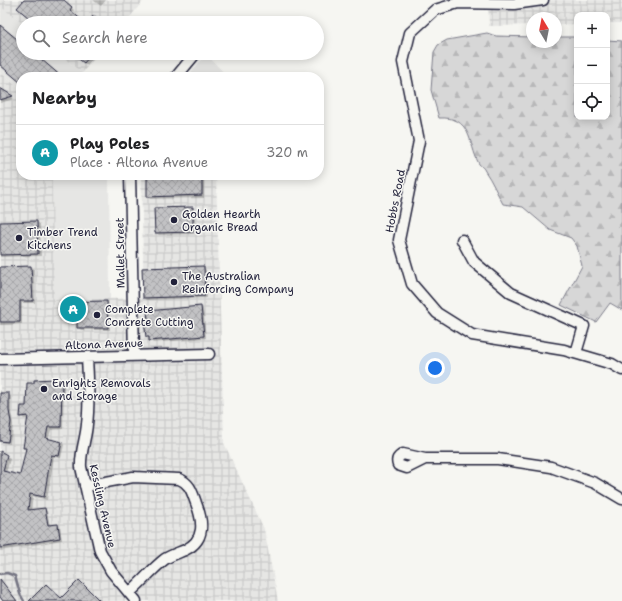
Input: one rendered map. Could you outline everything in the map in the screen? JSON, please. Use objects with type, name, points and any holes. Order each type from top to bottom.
[{"type":"street","name":"Hobbs Road","points":[[542,0],[514,4],[458,3],[435,10],[410,33],[403,62],[419,141],[399,240],[412,284],[437,313],[472,335],[576,353],[612,364],[622,370]]},
{"type":"street","points":[[180,72],[190,60]]},
{"type":"street","name":"Mallet Street","points":[[130,180],[134,355]]},
{"type":"street","points":[[462,240],[474,262],[511,293],[584,326],[576,353]]},
{"type":"street","name":"Altona Avenue","points":[[0,359],[210,354]]},
{"type":"street","name":"Kessling Avenue","points":[[87,357],[88,423],[80,460],[100,551],[110,571],[132,597]]},
{"type":"street","points":[[426,459],[498,459],[551,467],[595,483],[622,499]]},
{"type":"street","points":[[85,486],[138,477],[179,479],[184,481],[191,488],[201,515],[202,530],[200,537],[191,546],[163,561],[132,597]]},
{"type":"shaded area","points":[[0,0],[144,0],[131,16],[16,16],[16,19],[0,6]]},
{"type":"shaded area","points":[[488,0],[622,0],[622,23],[610,23],[610,12],[574,12],[574,24],[562,25],[562,12],[526,12],[526,25],[489,26]]},
{"type":"shaded area","points":[[1,5],[16,18],[16,60],[66,60],[81,72],[16,72],[16,86],[0,72]]},
{"type":"shaded area","points":[[66,60],[93,60],[83,72],[81,72]]},
{"type":"shaded area","points":[[201,60],[212,60],[223,72],[191,72]]},
{"type":"shaded area","points":[[0,72],[16,86],[16,180],[52,180],[54,300],[144,298],[141,180],[216,180],[224,443],[264,529],[278,601],[0,601]]},
{"type":"shaded area","points":[[52,180],[109,180],[110,300],[53,300]]},
{"type":"green space","points":[[487,33],[496,36],[526,37],[526,48],[562,48],[562,37],[574,37],[574,120],[610,120],[610,40],[622,41],[622,310],[610,303],[596,322],[561,305],[582,266],[577,246],[571,238],[550,230],[523,207],[503,204],[488,175],[479,164],[467,132],[463,126],[458,121],[439,118],[431,90],[434,52],[438,45],[447,40]]},
{"type":"building","points":[[24,0],[64,0],[72,7],[70,10],[77,16],[27,16],[17,8]]},
{"type":"building","points":[[0,25],[16,38],[16,60],[42,60],[56,72],[16,72],[16,79],[0,65]]},
{"type":"building","points":[[0,88],[13,96],[0,100]]},
{"type":"building","points":[[147,180],[202,180],[202,195],[147,197]]},
{"type":"building","name":"Golden Hearth Organic Bread","points":[[193,207],[193,232],[155,233],[154,208]]},
{"type":"building","name":"Timber Trend Kitchens","points":[[37,221],[38,254],[0,255],[0,222]]},
{"type":"building","points":[[31,266],[33,301],[20,301],[20,322],[0,322],[0,267]]},
{"type":"building","name":"The Australian Reinforcing Company","points":[[204,266],[205,296],[143,298],[142,268]]},
{"type":"building","points":[[107,301],[108,328],[77,328],[77,316],[61,317],[61,302]]},
{"type":"building","points":[[201,306],[204,336],[149,341],[149,337],[146,337],[144,321],[148,321],[147,311]]},
{"type":"building","points":[[54,379],[54,382],[62,382],[61,427],[48,427],[46,438],[62,442],[59,456],[51,455],[44,497],[30,494],[28,510],[45,508],[48,525],[58,524],[60,538],[0,548],[0,451],[7,455],[3,471],[20,475],[26,448],[23,448],[28,416],[20,417],[21,406],[26,406],[27,383],[34,383],[34,380]]},
{"type":"building","points":[[0,393],[9,393],[9,411],[11,422],[8,442],[0,441]]},
{"type":"building","points":[[0,579],[17,601],[3,601],[0,597]]},
{"type":"building","points":[[79,580],[100,601],[29,601],[46,584],[61,598]]},
{"type":"waterway","points":[[0,574],[7,573],[15,576],[20,594],[24,601]]},
{"type":"place","name":"Golden Hearth Organic Bread","points":[[174,220]]},
{"type":"place","name":"Timber Trend Kitchens","points":[[19,238]]},
{"type":"place","name":"The Australian Reinforcing Company","points":[[174,282]]},
{"type":"place","name":"Play Poles","points":[[73,309]]},
{"type":"place","name":"Complete Concrete Cutting","points":[[97,315]]},
{"type":"place","name":"Enrights Removals and Storage","points":[[44,389]]}]
